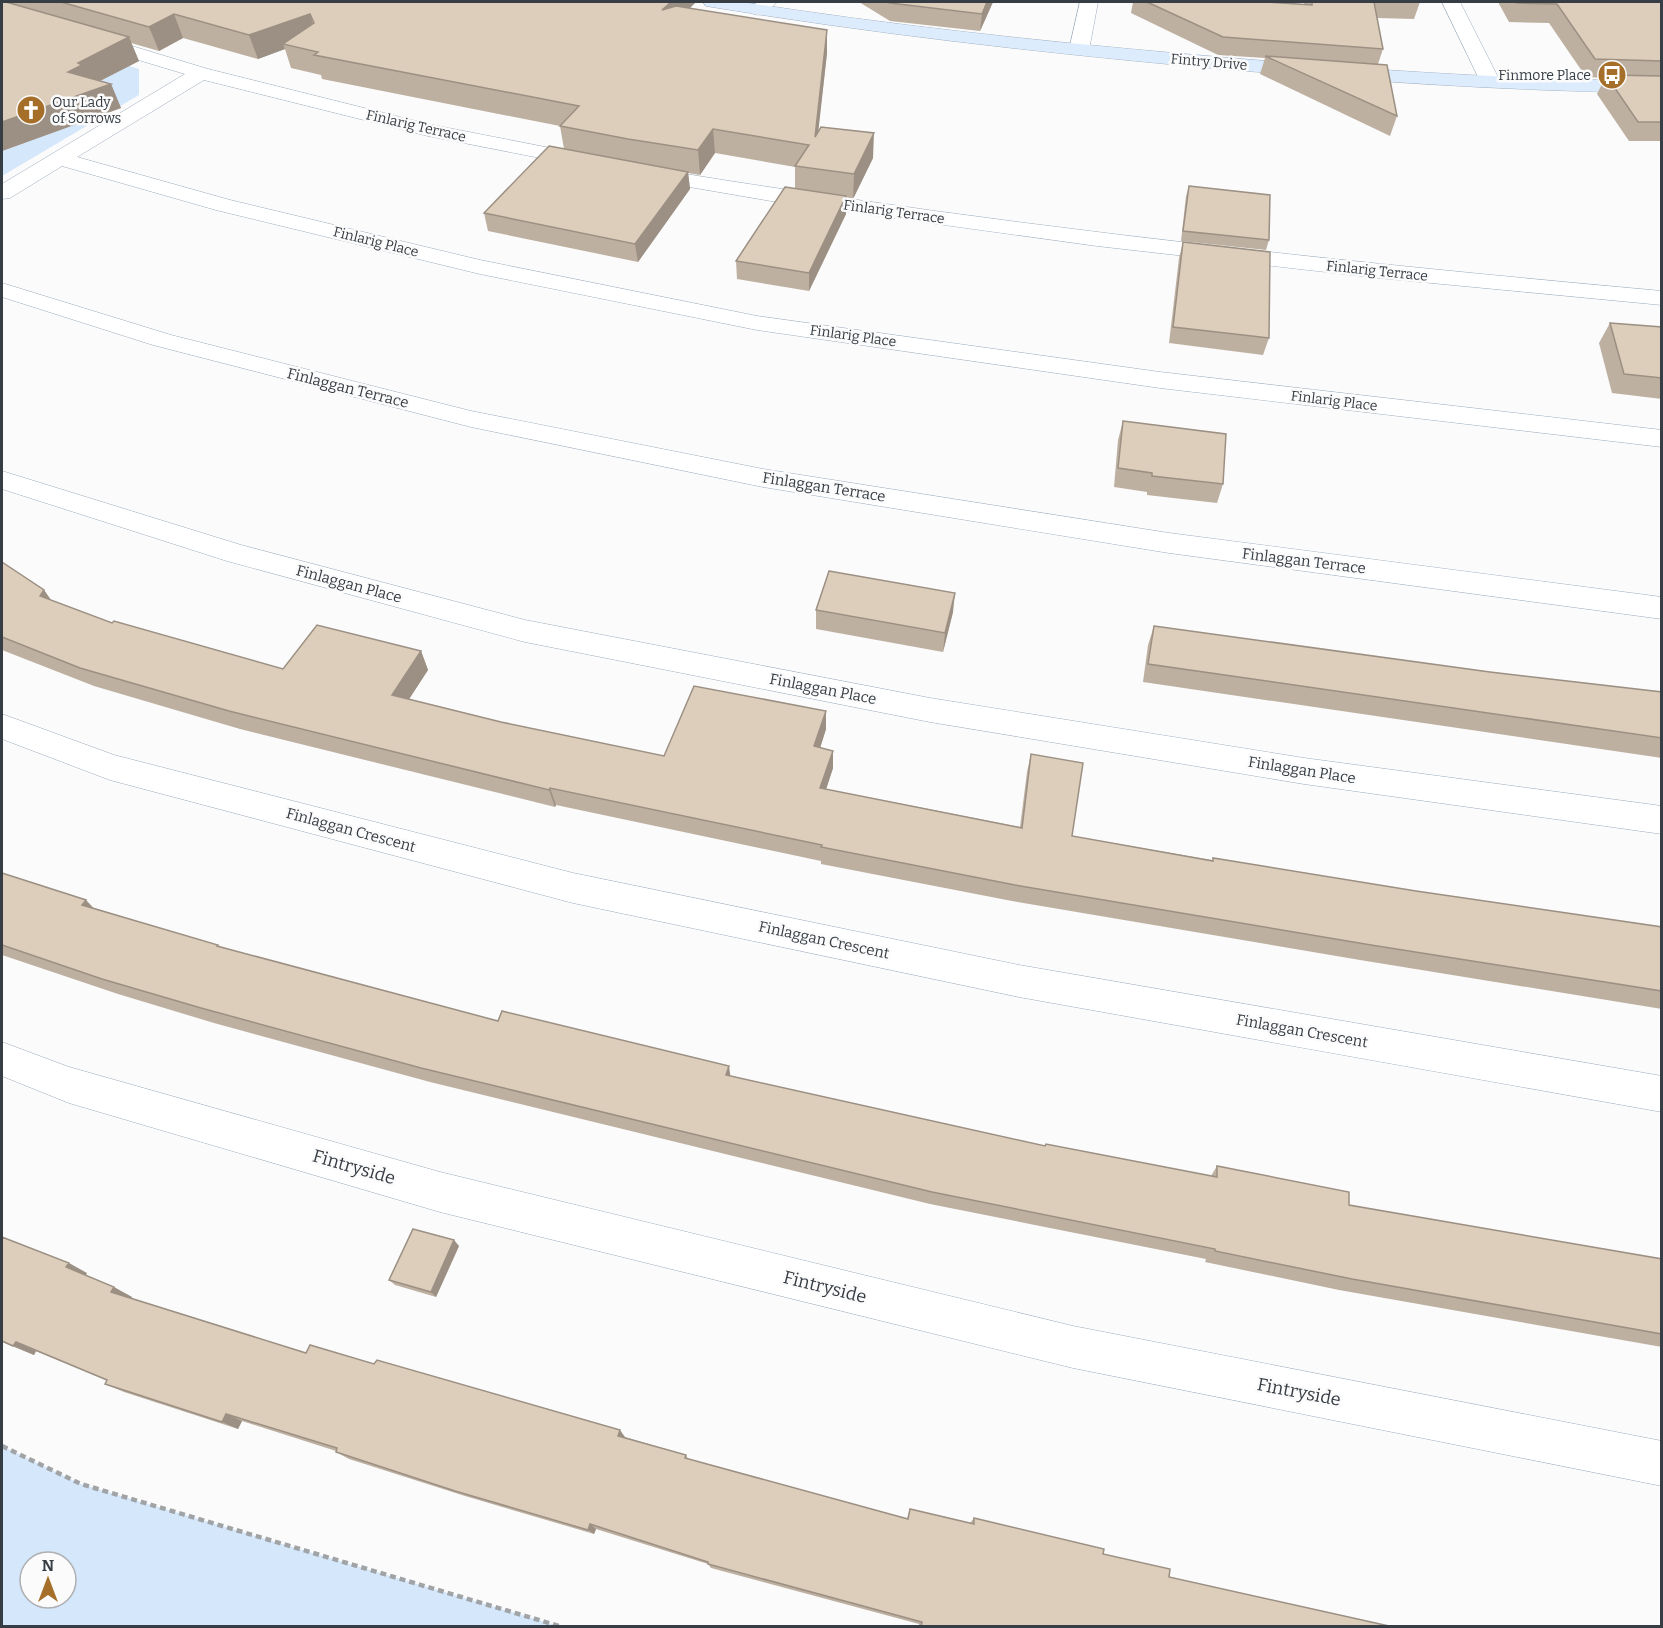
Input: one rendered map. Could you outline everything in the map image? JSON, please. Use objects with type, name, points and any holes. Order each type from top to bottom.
[{"type":"street","name":"Fintry Drive","points":[[712,2],[763,6],[916,32],[1284,69],[1490,81],[1662,87]]},
{"type":"street","points":[[1079,50],[1089,2]]},
{"type":"street","points":[[1451,2],[1490,81]]},
{"type":"street","name":"Finlarig Terrace","points":[[68,33],[201,73],[428,130],[602,165]]},
{"type":"street","points":[[2,193],[201,73]]},
{"type":"street","name":"Finlarig Place","points":[[58,158],[224,205],[480,267],[757,322],[1160,380],[1662,439]]},
{"type":"street","name":"Finlarig Terrace","points":[[625,169],[706,185],[1027,231],[1405,274],[1662,298]]},
{"type":"street","name":"Finlaggan Terrace","points":[[2,290],[162,340],[471,419],[763,478],[1169,543],[1662,608]]},
{"type":"street","name":"Finlaggan Place","points":[[2,480],[237,554],[536,633],[930,711],[1304,771],[1662,820]]},
{"type":"street","name":"Finlaggan Crescent","points":[[2,726],[110,767],[573,888],[1019,981],[1662,1094]]},
{"type":"street","name":"Fintryside","points":[[2,1059],[69,1085],[440,1192],[1038,1339],[1662,1464]]},
{"type":"path","points":[[2,1446],[81,1484],[560,1626]]},
{"type":"shaded area","points":[[2,26],[139,69],[139,95],[2,176]]},
{"type":"shaded area","points":[[2,1446],[81,1484],[559,1626],[2,1626]]},
{"type":"building","points":[[2,2],[129,37],[78,63],[82,65],[68,72],[111,84],[2,122]]},
{"type":"building","points":[[61,2],[671,2],[662,10],[676,6],[827,30],[815,137],[821,127],[874,133],[854,174],[795,166],[809,145],[713,129],[698,150],[560,126],[579,106],[314,55],[318,52],[283,44],[314,23],[310,14],[249,35],[174,14],[149,27]]},
{"type":"building","points":[[887,2],[987,2],[982,14]]},
{"type":"building","points":[[1147,2],[1268,2],[1312,5],[1312,2],[1374,2],[1383,49],[1223,37]]},
{"type":"building","points":[[1515,2],[1662,2],[1662,61],[1595,59],[1557,4]]},
{"type":"building","points":[[1265,56],[1387,65],[1397,116]]},
{"type":"building","points":[[1606,75],[1662,76],[1662,122],[1638,122]]},
{"type":"building","points":[[549,146],[688,172],[635,244],[484,213]]},
{"type":"building","points":[[1189,186],[1270,195],[1269,240],[1183,231]]},
{"type":"building","points":[[785,187],[846,196],[809,273],[736,261]]},
{"type":"building","points":[[1183,242],[1270,252],[1269,338],[1173,327]]},
{"type":"building","points":[[1610,323],[1662,327],[1662,378],[1624,374]]},
{"type":"building","points":[[1123,421],[1226,434],[1223,484],[1152,476],[1152,473],[1118,468]]},
{"type":"building","points":[[2,562],[44,590],[40,596],[112,623],[114,621],[283,669],[317,625],[421,651],[392,695],[501,722],[664,756],[694,686],[826,711],[814,746],[833,751],[820,788],[1022,828],[1031,754],[1083,763],[1072,836],[1213,861],[1213,858],[1662,927],[1662,991],[1015,885],[821,847],[822,845],[550,788],[549,790],[229,711],[80,668],[2,637]]},
{"type":"building","points":[[829,571],[955,593],[945,633],[816,610]]},
{"type":"building","points":[[1154,626],[1490,672],[1662,692],[1662,738],[1148,664]]},
{"type":"building","points":[[2,873],[86,900],[82,905],[217,946],[498,1021],[502,1011],[729,1066],[726,1075],[1045,1146],[1046,1144],[1217,1177],[1217,1166],[1349,1192],[1349,1205],[1662,1259],[1662,1334],[1352,1279],[932,1192],[421,1068],[201,1008],[102,979],[2,945]]},
{"type":"building","points":[[413,1229],[454,1240],[431,1292],[389,1280]]},
{"type":"building","points":[[2,1237],[69,1263],[66,1267],[114,1287],[111,1292],[306,1353],[310,1345],[374,1364],[377,1360],[620,1430],[618,1436],[686,1455],[685,1458],[908,1519],[910,1509],[974,1524],[974,1518],[1104,1549],[1103,1554],[1170,1569],[1169,1577],[1389,1626],[921,1626],[922,1622],[708,1564],[708,1562],[590,1524],[588,1530],[455,1491],[336,1452],[337,1448],[226,1414],[222,1422],[105,1384],[107,1380],[16,1342],[13,1346],[2,1341]]},
{"type":"place","name":"Finmore Place","points":[[1612,75]]},
{"type":"place","name":"Our Lady of Sorrows","points":[[31,110]]}]
